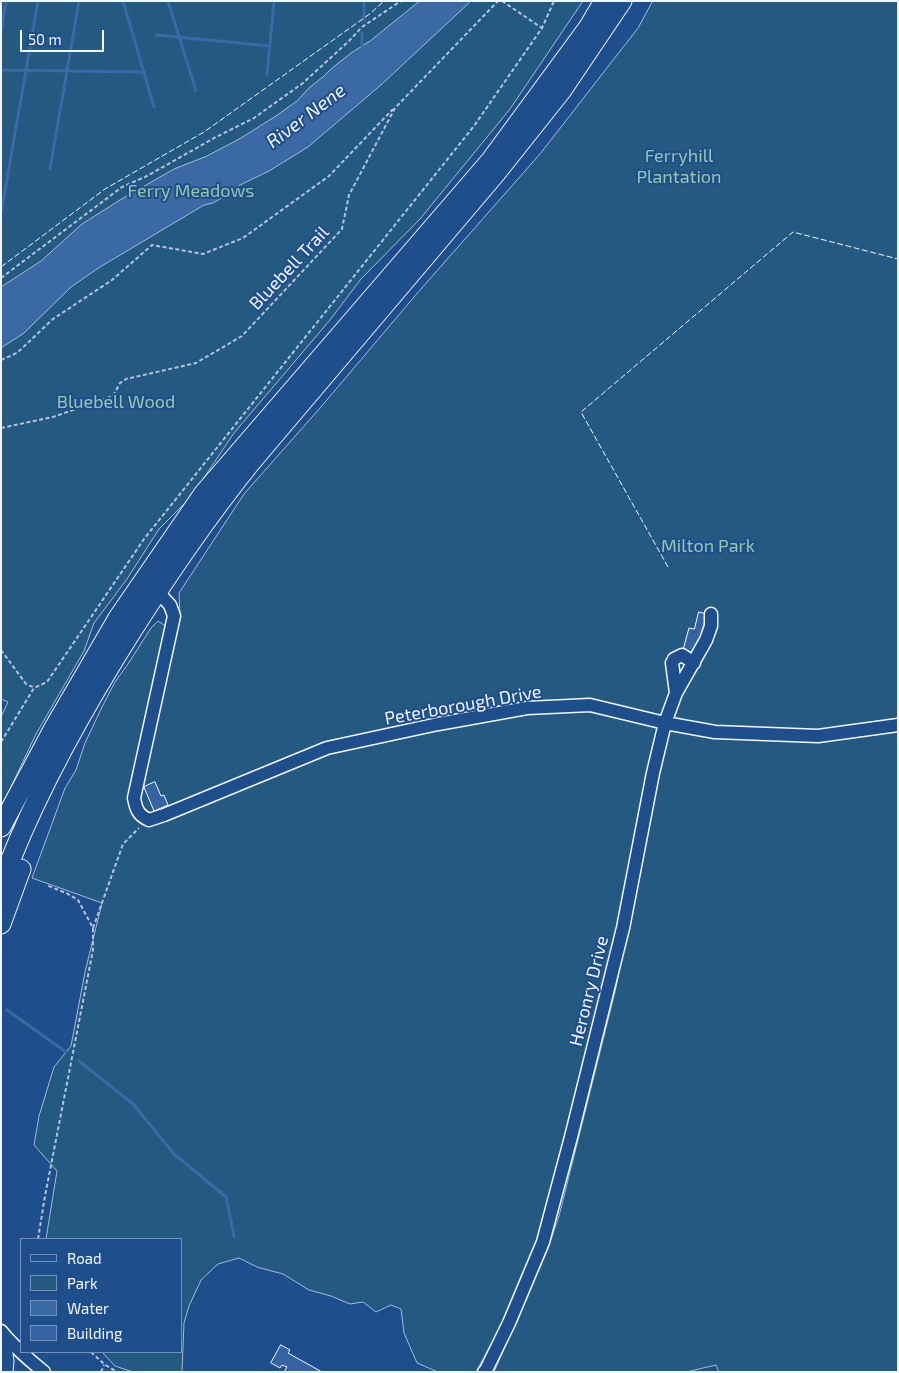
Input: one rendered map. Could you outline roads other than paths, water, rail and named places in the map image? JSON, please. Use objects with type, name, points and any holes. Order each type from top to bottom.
[{"type":"highway","points":[[1,841],[62,731],[118,618],[204,494],[490,160],[588,28],[604,1]]},
{"type":"highway","points":[[1,827],[62,731],[89,701],[158,591],[219,502],[528,134],[562,90],[622,1]]},
{"type":"highway","points":[[1,885],[37,799],[62,731]]},
{"type":"highway","points":[[1,924],[50,794],[62,731]]},
{"type":"highway","points":[[1,1341],[4,1362],[3,1372]]},
{"type":"street","name":"Peterborough Drive","points":[[158,591],[170,605],[174,616],[134,798],[136,807],[142,816],[149,820],[328,748],[464,719],[527,708],[590,705],[665,723],[715,732],[818,736],[898,726]]},
{"type":"street","name":"Heronry Drive","points":[[484,1372],[509,1323],[543,1242],[571,1137],[622,928],[665,723],[676,693],[706,640],[711,626],[711,614]]},
{"type":"street","points":[[676,693],[672,663],[674,659],[682,655],[694,663]]},
{"type":"street","points":[[1,1331],[20,1352]]},
{"type":"street","points":[[21,1353],[44,1372]]},
{"type":"water","name":"River Nene","points":[[420,1],[471,1],[382,84],[308,147],[269,171],[240,185],[213,203],[204,205],[100,267],[71,287],[24,333],[1,348],[1,287],[41,261],[82,224],[120,200],[174,169],[207,156],[241,138],[276,116],[297,101],[309,88],[351,53],[370,41]]},
{"type":"waterway","points":[[1,33],[6,1]]},
{"type":"waterway","points":[[1,214],[38,1]]},
{"type":"waterway","points":[[50,169],[79,1]]},
{"type":"waterway","points":[[123,1],[154,107]]},
{"type":"waterway","points":[[168,1],[196,91]]},
{"type":"waterway","points":[[267,75],[274,1]]},
{"type":"waterway","points":[[364,1],[364,20]]},
{"type":"waterway","points":[[362,33],[362,46]]},
{"type":"waterway","points":[[156,35],[270,46]]},
{"type":"waterway","points":[[1,70],[145,72]]},
{"type":"waterway","points":[[7,1010],[66,1052]]},
{"type":"waterway","points":[[79,1061],[133,1104],[174,1154],[226,1197],[234,1236]]},
{"type":"park label","name":"Ferryhill Plantation","points":[[679,166]]},
{"type":"park label","name":"Ferry Meadows","points":[[191,191]]},
{"type":"park label","name":"Bluebell Wood","points":[[116,402]]},
{"type":"park label","name":"Milton Park","points":[[708,546]]}]
